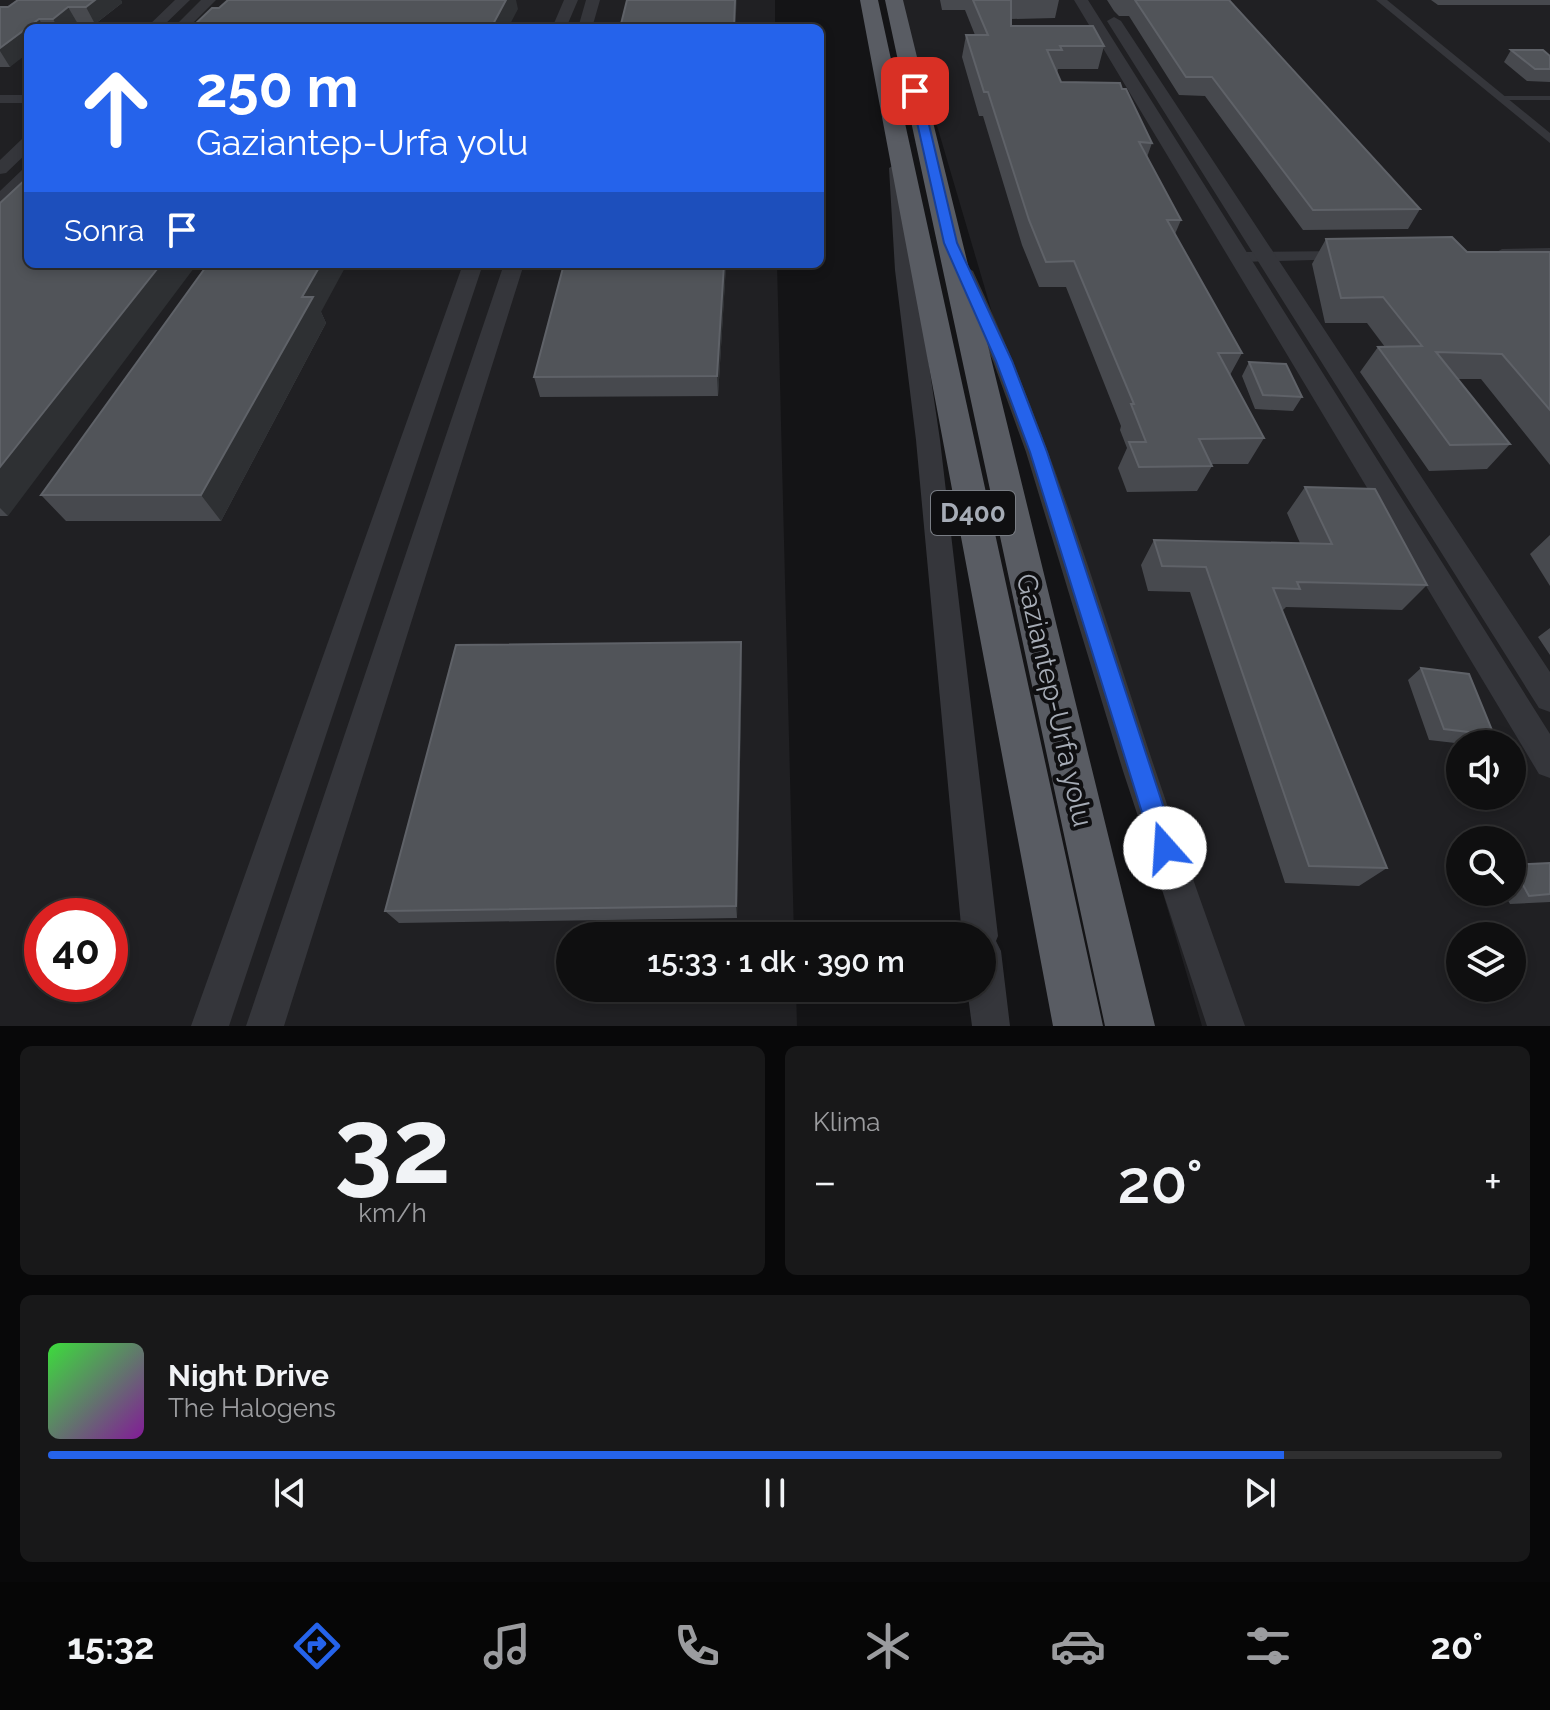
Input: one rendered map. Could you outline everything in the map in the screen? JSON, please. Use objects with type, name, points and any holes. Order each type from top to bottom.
[{"type":"highway","name":"Gaziantep-Urfa yolu","points":[[869,0],[1078,1026]]},
{"type":"highway","name":"Gaziantep-Urfa yolu","points":[[894,0],[1130,1026]]},
{"type":"street","points":[[157,24],[183,0]]},
{"type":"street","points":[[184,24],[209,0]]},
{"type":"street","points":[[561,24],[571,0]]},
{"type":"street","points":[[586,24],[593,0]]},
{"type":"street","points":[[1081,0],[1550,763]]},
{"type":"street","points":[[1100,0],[1550,698]]},
{"type":"street","points":[[1381,0],[1550,139]]},
{"type":"street","points":[[0,99],[24,99]]},
{"type":"street","points":[[898,144],[898,223],[923,391],[955,732],[978,922]]},
{"type":"street","points":[[0,169],[24,147]]},
{"type":"street","points":[[0,201],[24,178]]},
{"type":"street","points":[[950,243],[1004,361],[1038,452],[1139,771],[1226,1026]]},
{"type":"street","points":[[1487,253],[1550,252]]},
{"type":"street","points":[[1241,257],[1360,255]]},
{"type":"street","points":[[210,1026],[472,268]]},
{"type":"street","points":[[265,1026],[513,268]]},
{"type":"street","points":[[988,1002],[991,1026]]},
{"type":"lane","points":[[1501,98],[1550,98]]},
{"type":"shaded area","points":[[0,0],[775,0],[775,24],[24,24],[24,268],[777,268],[794,922],[556,922],[556,1002],[796,1002],[797,1026],[0,1026]]},
{"type":"shaded area","points":[[900,0],[1550,0],[1550,1026],[1202,1026]]},
{"type":"building","points":[[18,0],[95,0],[86,7],[68,7],[53,19],[24,24],[24,30],[0,48],[0,7],[8,7]]},
{"type":"building","points":[[228,0],[506,0],[493,24],[195,24],[212,8],[219,8]]},
{"type":"building","points":[[627,0],[735,0],[734,24],[621,24]]},
{"type":"building","points":[[973,0],[1011,0],[1011,26],[1093,26],[1104,46],[1060,46],[1062,50],[1047,50],[1061,82],[1120,83],[1122,89],[1126,89],[1152,143],[1139,142],[1181,220],[1167,220],[1242,353],[1218,353],[1264,438],[1199,439],[1212,466],[1139,467],[1129,442],[1146,442],[1131,404],[1134,404],[1074,261],[1046,262],[1029,220],[988,92],[984,92],[966,35],[988,35]]},
{"type":"building","points":[[1135,0],[1229,0],[1420,209],[1313,210],[1212,77],[1186,77]]},
{"type":"building","points":[[1511,50],[1543,50],[1550,56],[1550,69],[1535,69]]},
{"type":"building","points":[[24,181],[24,268],[158,268],[0,467],[0,203]]},
{"type":"building","points":[[1452,237],[1467,252],[1550,252],[1550,410],[1502,354],[1436,352],[1510,444],[1450,445],[1378,347],[1422,346],[1383,297],[1341,298],[1326,239]]},
{"type":"building","points":[[205,268],[319,268],[302,297],[313,297],[201,495],[41,495]]},
{"type":"building","points":[[563,268],[724,268],[717,376],[534,377]]},
{"type":"building","points":[[1249,362],[1286,364],[1302,397],[1263,395]]},
{"type":"building","points":[[1305,487],[1375,489],[1427,585],[1297,582],[1300,589],[1273,588],[1387,868],[1309,866],[1206,567],[1162,566],[1154,540],[1332,544]]},
{"type":"building","points":[[741,642],[736,906],[385,911],[456,645]]},
{"type":"building","points":[[1421,668],[1469,674],[1492,730],[1444,729]]},
{"type":"building","points":[[1550,863],[1550,894],[1529,896],[1526,891],[1526,864]]},
{"type":"route","points":[[915,91],[950,243],[1004,361],[1038,452],[1165,848]]}]
